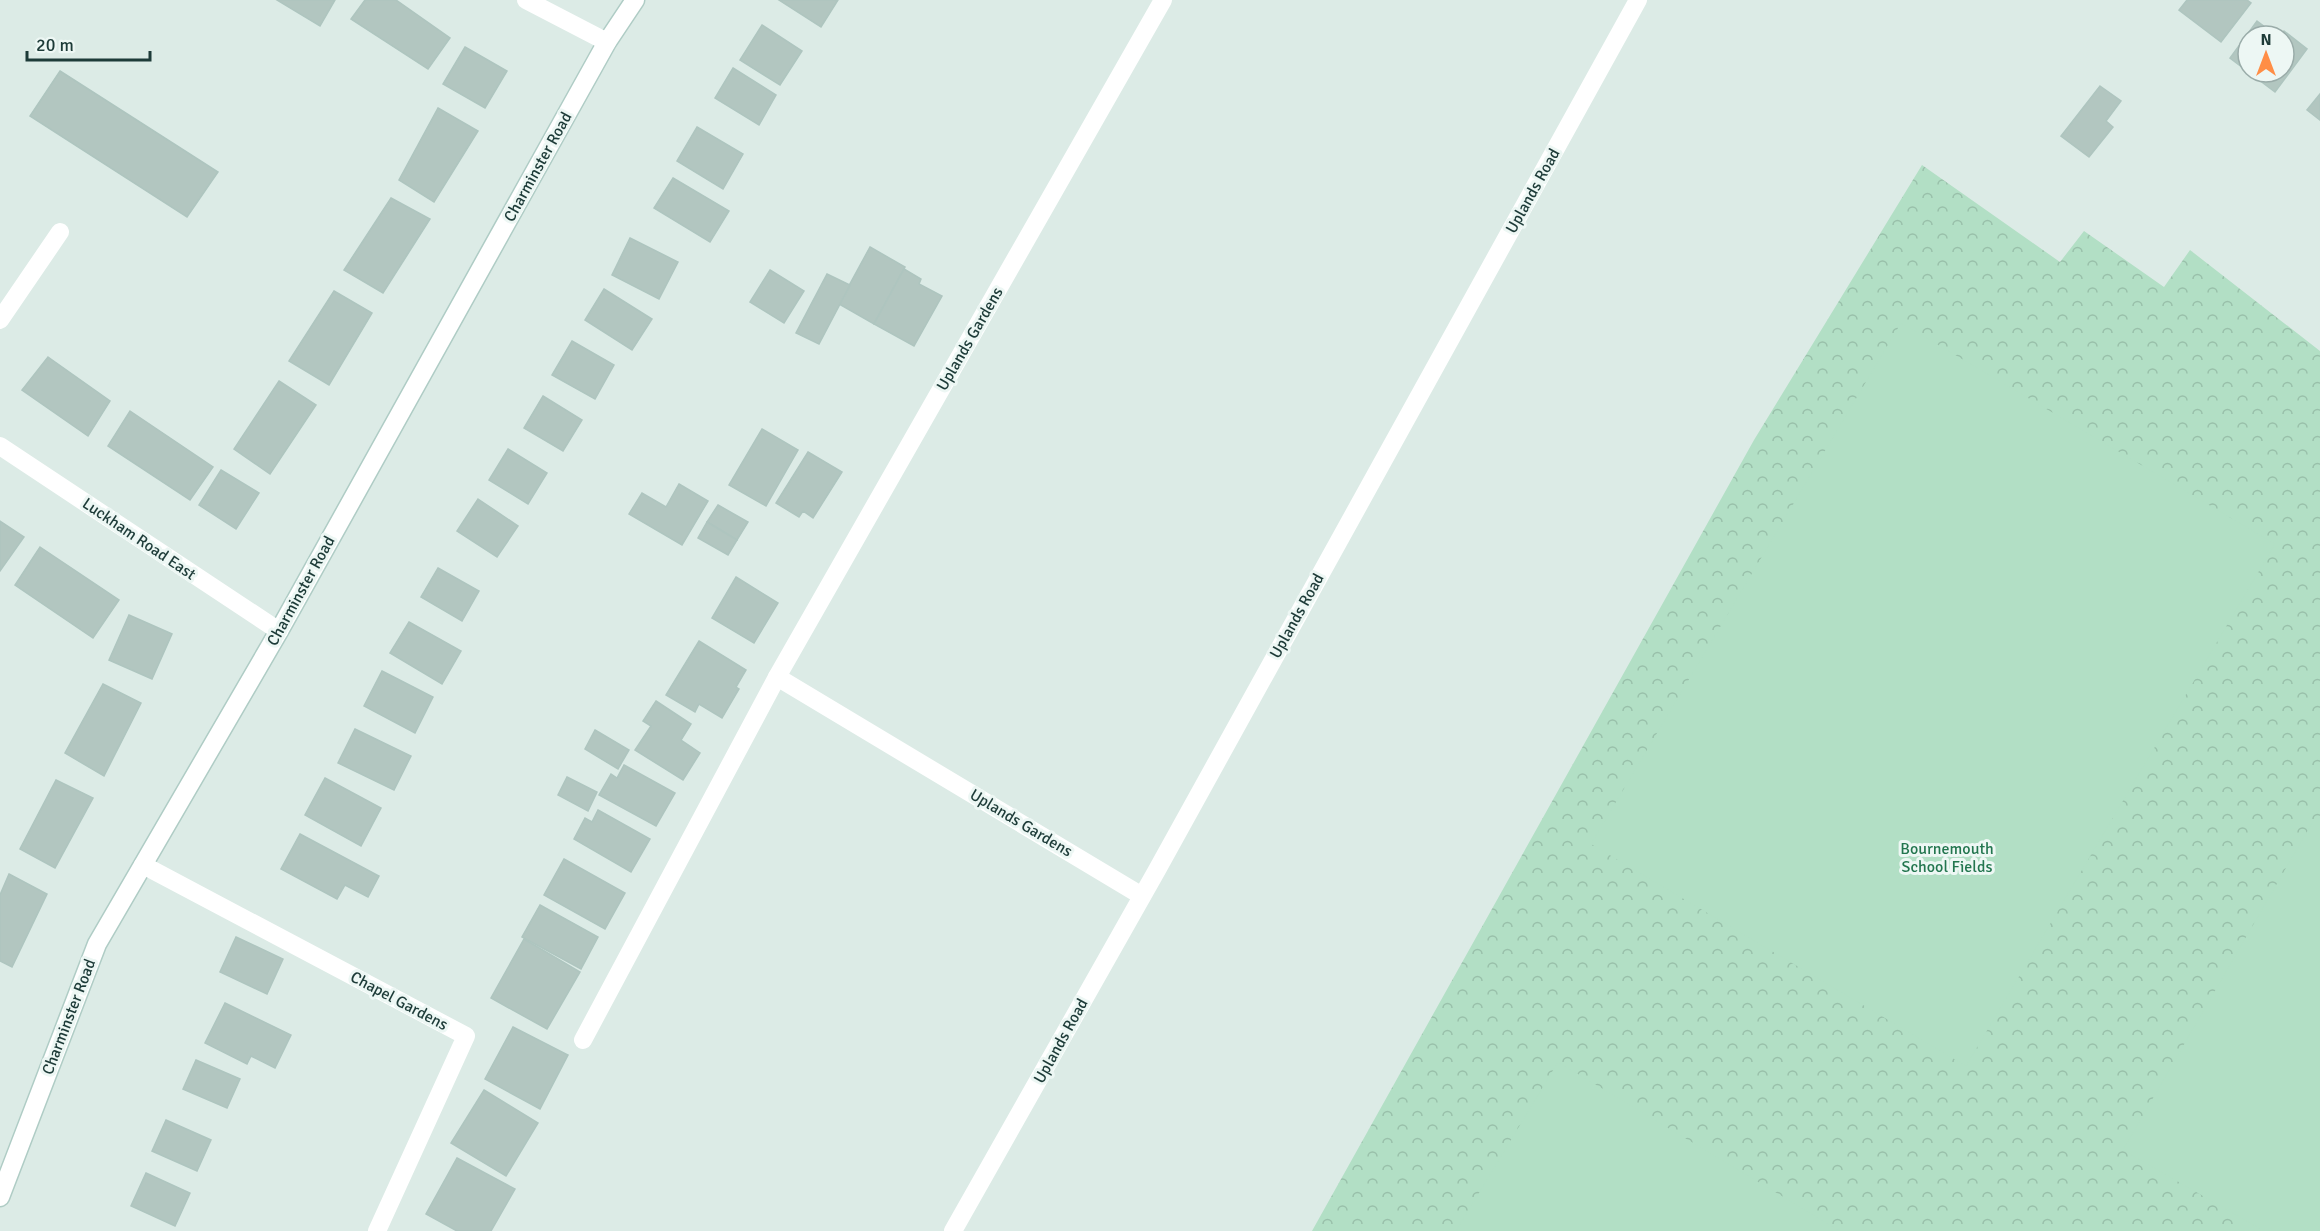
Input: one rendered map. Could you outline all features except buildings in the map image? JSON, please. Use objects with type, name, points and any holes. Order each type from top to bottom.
[{"type":"street","points":[[526,0],[607,42]]},
{"type":"street","name":"Charminster Road","points":[[0,1197],[97,944],[279,631],[607,42],[635,0]]},
{"type":"street","name":"Uplands Gardens","points":[[583,1040],[777,678],[1163,0]]},
{"type":"street","name":"Uplands Road","points":[[953,1231],[1142,896],[1638,0]]},
{"type":"street","points":[[0,320],[60,232]]},
{"type":"street","name":"Luckham Road East","points":[[0,446],[279,631]]},
{"type":"street","name":"Uplands Gardens","points":[[777,678],[1142,896]]},
{"type":"street","name":"Chapel Gardens","points":[[143,865],[466,1036],[377,1231]]},
{"type":"green space","name":"Bournemouth School Fields","points":[[1922,165],[2060,262],[2084,231],[2164,287],[2190,250],[2320,351],[2320,1231],[1312,1231],[1754,440]]},
{"type":"green space","points":[[1901,323],[2275,544],[1966,1066],[1591,844]]},
{"type":"green space","points":[[2312,823],[2320,827],[2320,1231],[2264,1231],[2123,1150]]},
{"type":"green space","points":[[1558,1062],[1840,1231],[1456,1231]]}]
